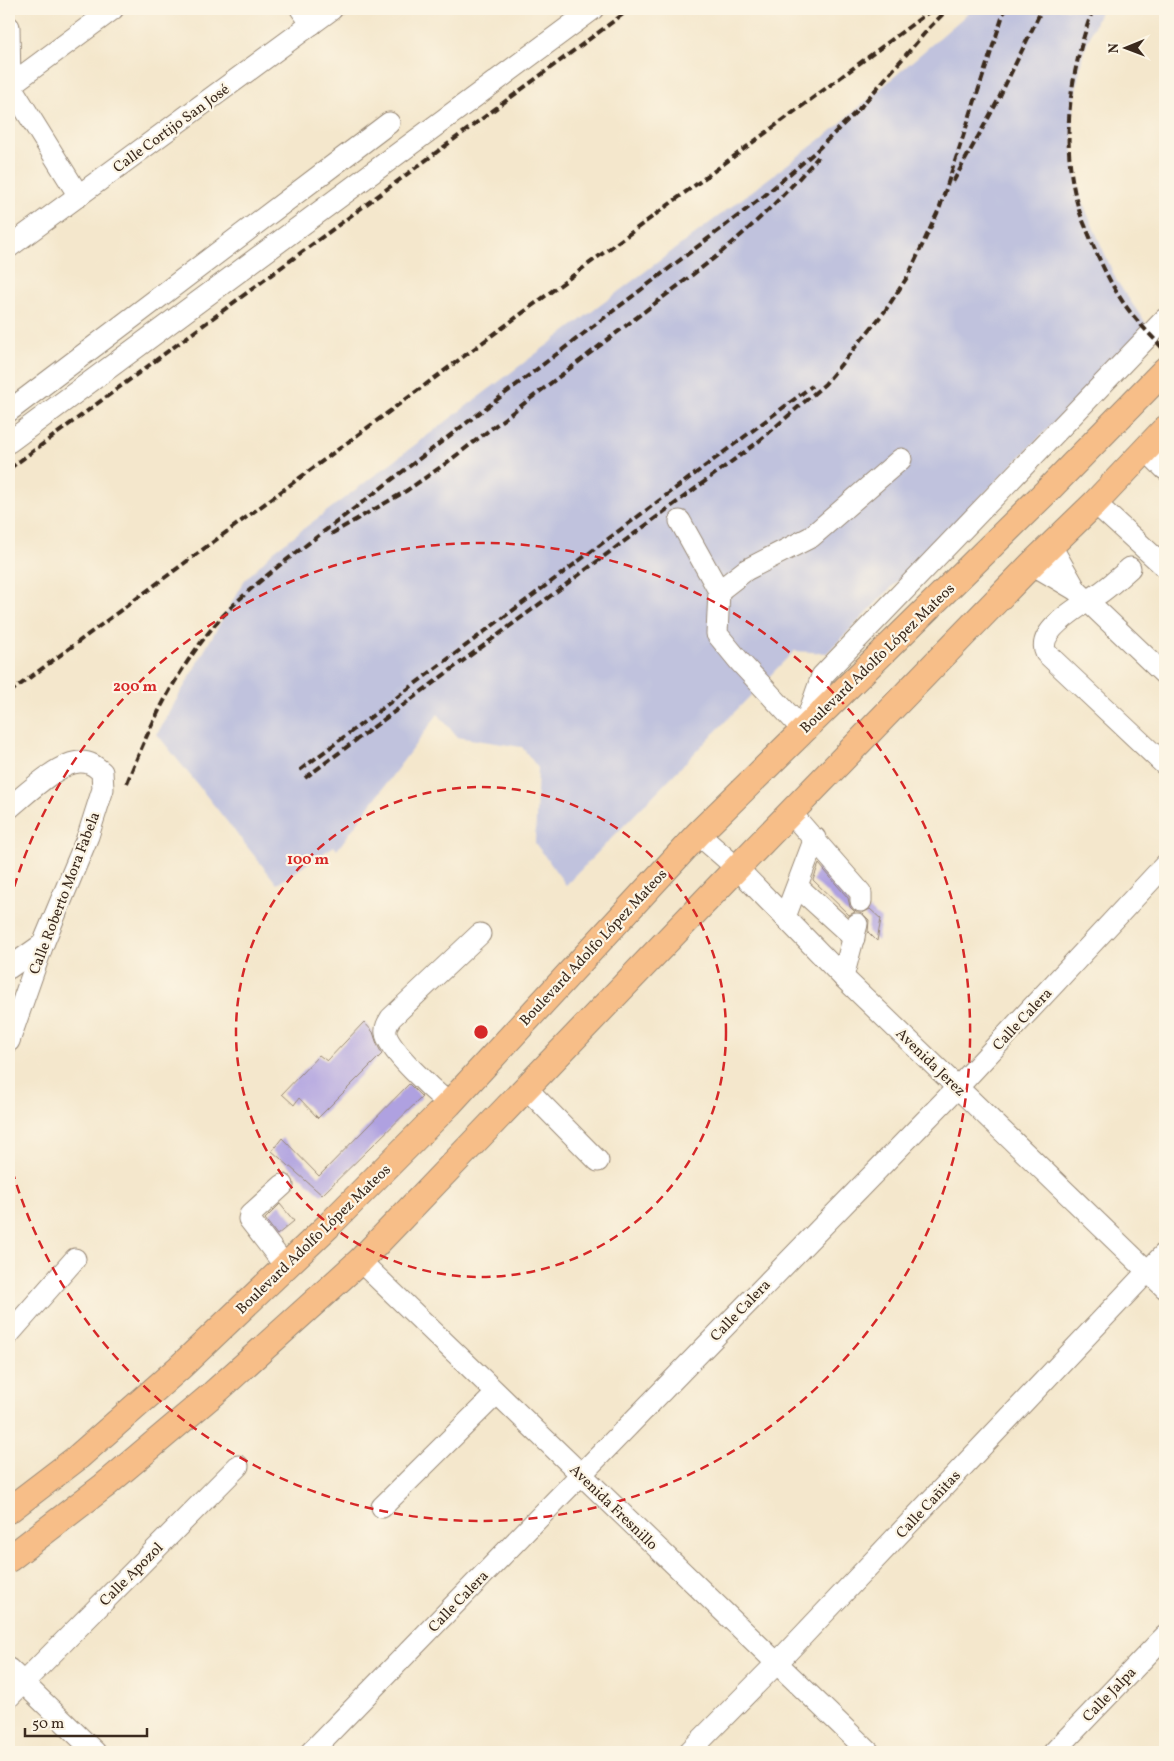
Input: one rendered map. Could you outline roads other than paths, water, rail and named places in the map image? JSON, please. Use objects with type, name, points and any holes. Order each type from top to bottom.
[{"type":"main road","name":"Boulevard Adolfo López Mateos","points":[[9,1510],[77,1458],[179,1368],[286,1267],[449,1104],[698,834],[1160,381]]},
{"type":"main road","points":[[9,1559],[104,1486],[213,1394],[360,1261],[737,868],[1032,564],[1095,503],[1165,429]]},
{"type":"street","points":[[9,86],[112,9]]},
{"type":"street","name":"Calle Cortijo San José","points":[[9,247],[79,196],[306,16],[332,9]]},
{"type":"street","points":[[9,442],[594,9]]},
{"type":"street","points":[[9,28],[9,86],[79,196]]},
{"type":"street","points":[[9,411],[389,123]]},
{"type":"street","points":[[680,521],[719,591],[718,634],[740,662],[803,730],[822,676],[1165,319]]},
{"type":"street","points":[[1146,450],[1165,469]]},
{"type":"street","points":[[719,591],[746,570],[811,537],[901,459]]},
{"type":"street","points":[[1095,503],[1165,567]]},
{"type":"street","points":[[1051,546],[1082,595]]},
{"type":"street","points":[[1032,564],[1082,595],[1165,675]]},
{"type":"street","points":[[1130,568],[1103,591],[1082,595],[1067,615],[1052,630],[1044,644],[1044,649],[1046,653],[1165,765]]},
{"type":"street","name":"Calle Roberto Mora Fabela","points":[[9,808],[56,772],[70,764],[80,761],[92,763],[102,772],[103,789],[88,836],[43,944],[9,1041]]},
{"type":"street","points":[[791,813],[815,838],[861,893],[861,901]]},
{"type":"street","name":"Avenida Jerez","points":[[698,834],[737,868],[843,977],[1165,1288]]},
{"type":"street","points":[[785,917],[798,887],[815,838]]},
{"type":"street","name":"Calle Calera","points":[[311,1752],[957,1088],[1165,865]]},
{"type":"street","points":[[798,887],[856,930],[843,977]]},
{"type":"street","points":[[449,1104],[390,1044],[386,1034],[386,1026],[391,1018],[480,934]]},
{"type":"street","points":[[9,968],[43,944]]},
{"type":"street","points":[[526,1088],[598,1161]]},
{"type":"street","points":[[283,1185],[250,1215],[249,1220],[286,1267]]},
{"type":"street","name":"Calle Cañitas","points":[[689,1752],[776,1664],[1165,1253]]},
{"type":"street","points":[[9,1334],[75,1258]]},
{"type":"street","name":"Avenida Fresnillo","points":[[360,1261],[868,1752]]},
{"type":"street","points":[[382,1507],[496,1394]]},
{"type":"street","name":"Calle Apozol","points":[[13,1683],[238,1466]]},
{"type":"street","name":"Calle Jalpa","points":[[1054,1752],[1165,1636]]},
{"type":"street","points":[[13,1683],[95,1752]]},
{"type":"railway","points":[[9,469],[630,9]]},
{"type":"railway","points":[[9,693],[933,9]]},
{"type":"railway","points":[[858,110],[948,9]]},
{"type":"railway","points":[[305,778],[758,442],[825,384],[885,311],[908,276],[940,207],[1005,9]]},
{"type":"railway","points":[[953,182],[996,104],[1042,9]]},
{"type":"railway","points":[[1093,9],[1078,59],[1070,110],[1070,162],[1074,188],[1080,213],[1096,253],[1120,298],[1139,323],[1165,351]]},
{"type":"railway","points":[[127,783],[145,739],[178,676],[206,636],[242,597],[280,565],[764,196],[814,153],[862,106]]},
{"type":"railway","points":[[331,534],[406,491],[445,464],[713,259],[767,211],[818,157]]},
{"type":"railway","points":[[300,770],[812,386]]}]
